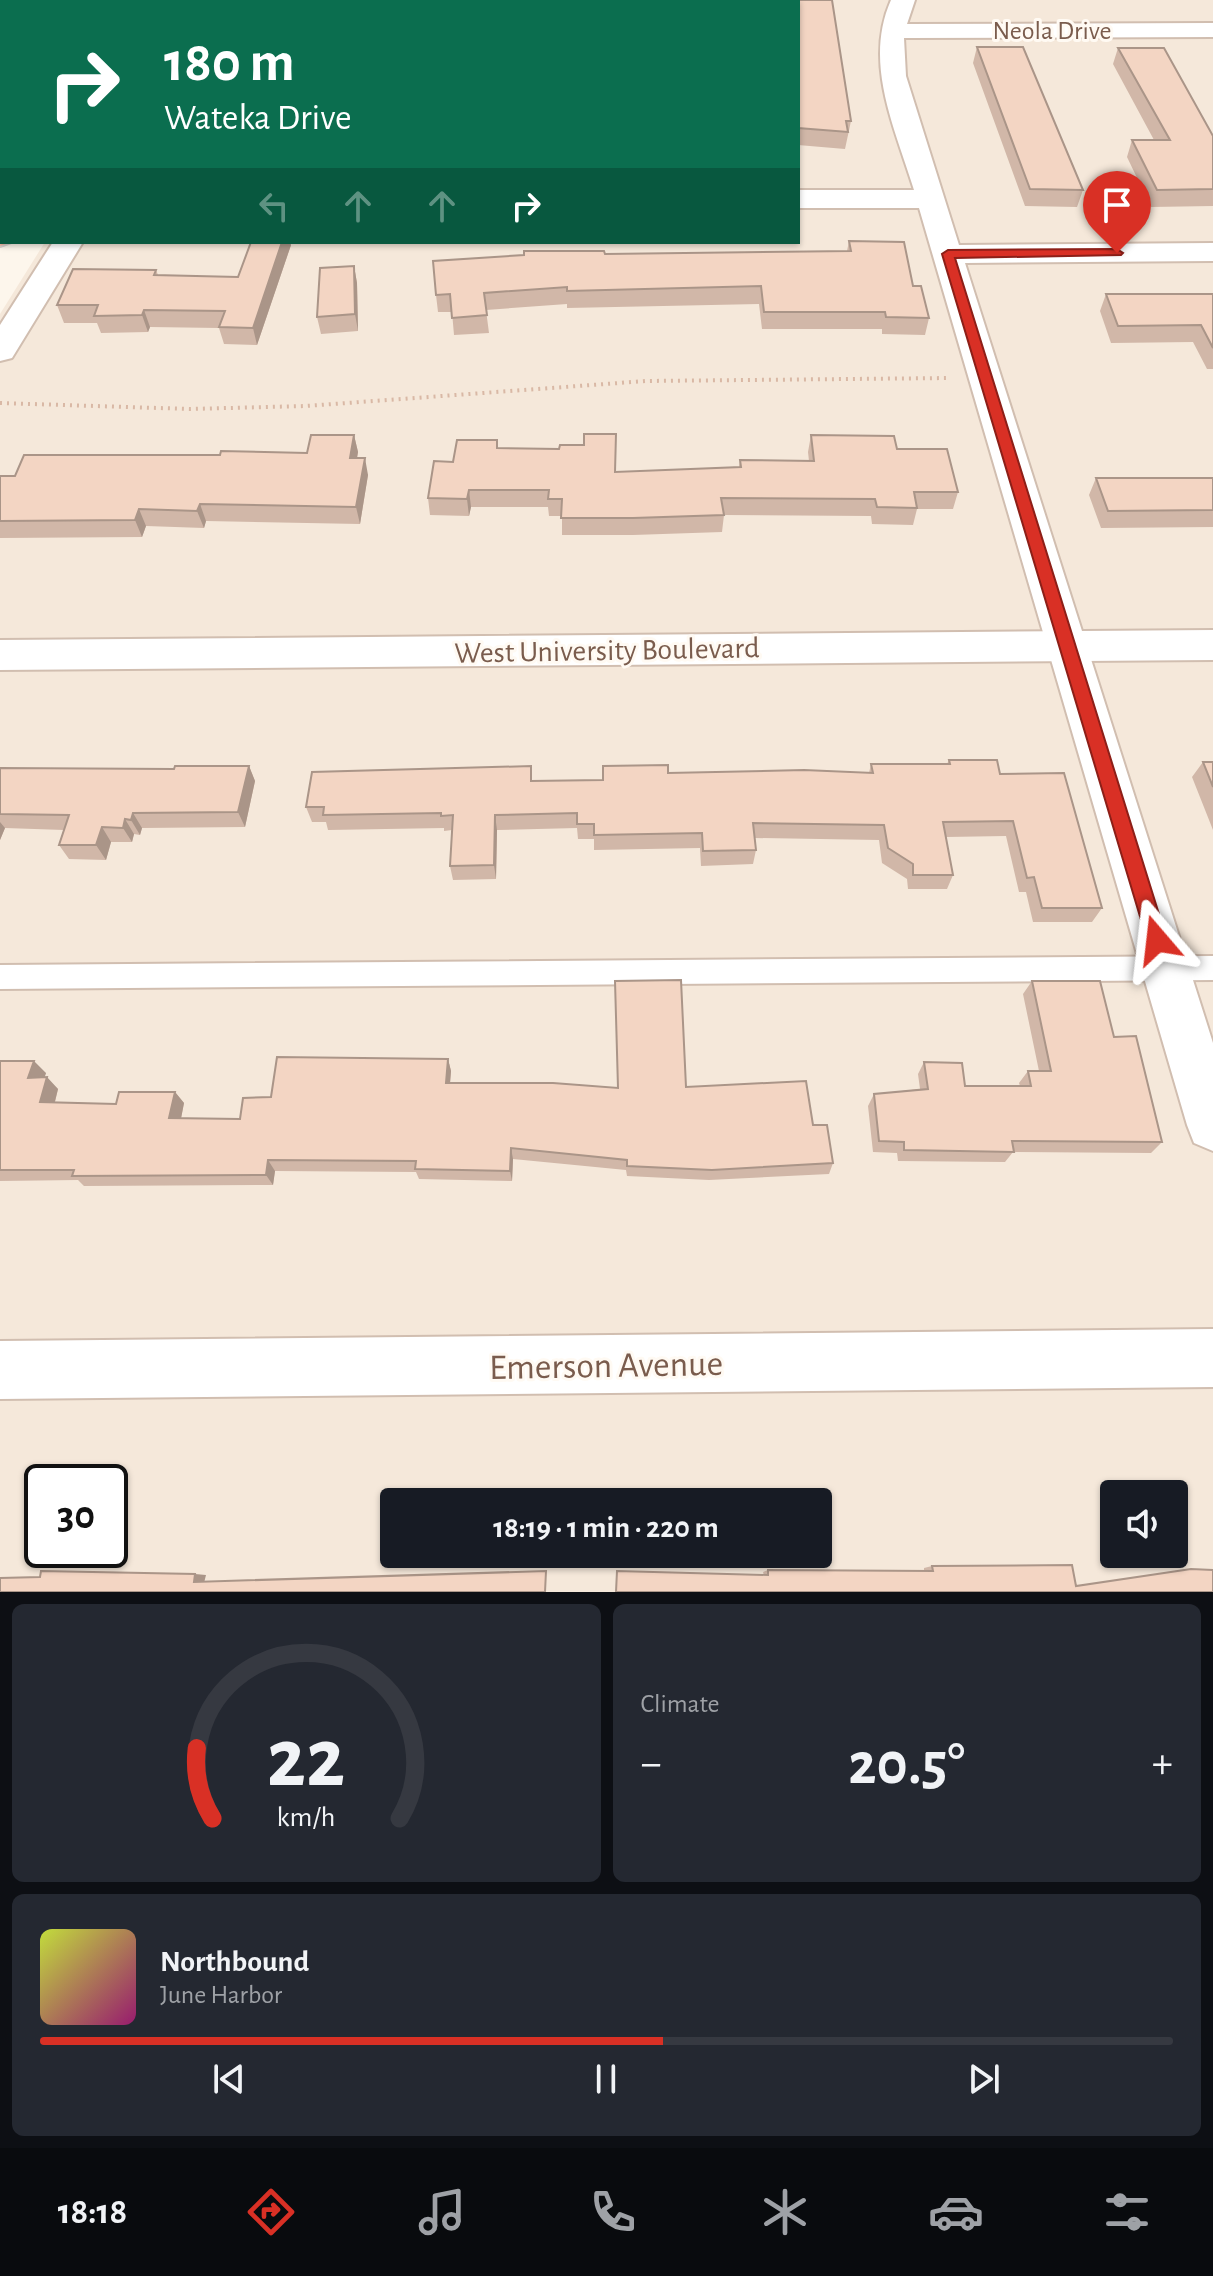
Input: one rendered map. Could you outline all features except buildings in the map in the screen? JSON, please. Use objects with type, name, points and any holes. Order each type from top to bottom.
[{"type":"street","points":[[903,0],[892,31],[889,54],[893,76],[1213,1125]]},
{"type":"street","name":"Neola Drive","points":[[892,31],[1213,30]]},
{"type":"street","points":[[800,199],[932,199]]},
{"type":"street","points":[[0,351],[67,244]]},
{"type":"street","points":[[948,254],[1213,252]]},
{"type":"street","name":"West University Boulevard","points":[[0,655],[1213,645]]},
{"type":"street","name":"Emerson Avenue","points":[[0,1370],[1213,1358]]},
{"type":"lane","points":[[0,977],[1213,968]]},
{"type":"path","points":[[0,403],[219,408],[319,405],[646,381],[985,378]]},
{"type":"shaded area","points":[[800,0],[1213,0],[1213,1592],[0,1592],[0,314],[44,244],[800,244]]},
{"type":"route","points":[[1117,253],[948,254],[1157,940]]}]
